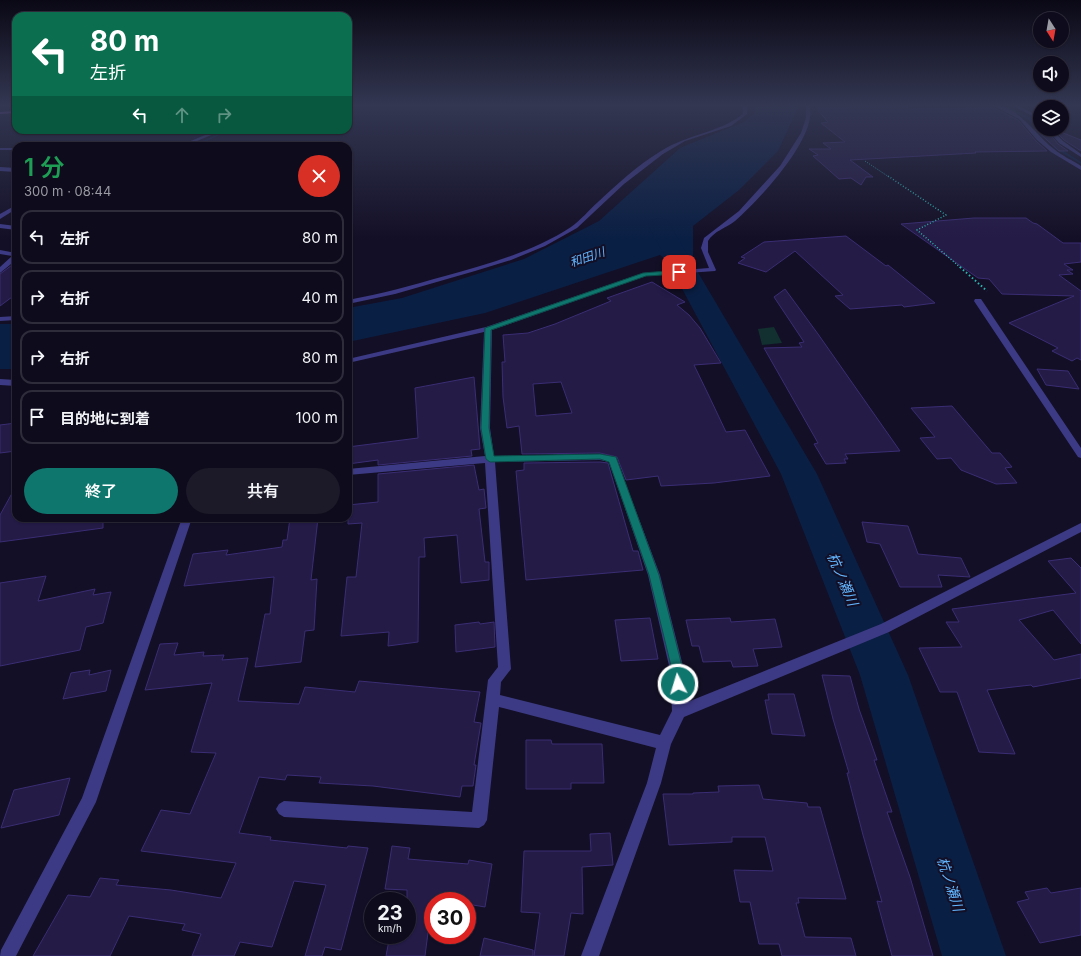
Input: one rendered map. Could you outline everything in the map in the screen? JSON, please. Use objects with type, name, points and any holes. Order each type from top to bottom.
[{"type":"street","points":[[352,301],[370,299],[494,264],[562,236],[575,228],[642,166],[666,150]]},
{"type":"street","points":[[352,360],[488,329],[645,274],[713,270],[704,246],[705,239],[732,220],[769,184],[794,150]]},
{"type":"street","points":[[1051,150],[1081,168]]},
{"type":"street","points":[[1072,150],[1081,156]]},
{"type":"street","points":[[0,169],[10,170]]},
{"type":"street","points":[[0,175],[10,170]]},
{"type":"street","points":[[0,217],[12,210]]},
{"type":"street","points":[[0,226],[12,228]]},
{"type":"street","points":[[0,252],[12,255]]},
{"type":"street","points":[[0,271],[12,260]]},
{"type":"street","points":[[978,301],[1081,455]]},
{"type":"street","points":[[0,318],[12,318]]},
{"type":"street","points":[[284,809],[479,820],[495,680],[505,669],[490,459],[485,428],[488,329]]},
{"type":"street","points":[[0,382],[12,383]]},
{"type":"street","points":[[352,472],[490,459],[600,456],[613,460],[654,575],[678,670],[679,712],[664,743],[654,783],[590,956]]},
{"type":"street","points":[[7,956],[88,802],[186,522]]},
{"type":"street","points":[[679,712],[884,628],[1081,527]]},
{"type":"street","points":[[494,699],[664,743]]},
{"type":"path","points":[[865,160],[946,215],[917,230],[988,291],[978,301]]},
{"type":"green space","points":[[774,327],[782,343],[762,345],[758,329]]},
{"type":"water","name":"和田川","points":[[678,150],[779,150],[739,190],[693,226],[693,264],[673,266],[660,255],[485,313],[352,341],[352,307],[402,298],[524,259],[599,221]]},
{"type":"water","points":[[0,324],[12,324],[12,369],[0,369]]},
{"type":"building","points":[[810,150],[1045,150],[1047,151],[975,152],[976,153],[850,160],[873,177],[866,177],[861,185],[851,178],[839,179],[813,156],[818,155]]},
{"type":"building","points":[[1057,150],[1066,150],[1068,151],[1059,151]]},
{"type":"building","points":[[974,218],[1026,218],[1063,243],[1081,243],[1081,262],[1064,264],[1073,270],[1067,270],[1073,274],[1059,275],[1081,291],[1081,360],[1077,358],[1072,361],[1052,351],[1058,348],[1009,323],[1074,296],[1002,294],[989,279],[978,278],[901,224]]},
{"type":"building","points":[[846,236],[886,266],[888,265],[935,303],[904,307],[902,305],[850,309],[835,296],[843,295],[795,251],[766,272],[738,263],[745,258],[741,257],[764,242]]},
{"type":"building","points":[[12,265],[12,297],[0,306],[0,274]]},
{"type":"building","points":[[652,282],[685,302],[677,305],[689,315],[700,328],[721,363],[694,365],[726,432],[745,430],[770,476],[714,483],[661,486],[658,476],[626,480],[617,457],[600,453],[522,454],[519,426],[507,428],[503,397],[502,362],[505,362],[503,335],[528,333],[555,324],[611,301],[607,298]],"holes":[[[561,382],[572,413],[536,416],[533,384]]]},
{"type":"building","points":[[785,289],[900,451],[845,454],[848,459],[844,459],[846,463],[826,464],[814,444],[818,443],[764,348],[802,347],[799,343],[804,342],[774,297]]},
{"type":"building","points":[[1037,369],[1068,371],[1079,389],[1046,385]]},
{"type":"building","points":[[474,377],[480,449],[471,450],[472,456],[378,465],[378,460],[352,463],[352,446],[418,438],[415,388]]},
{"type":"building","points":[[952,406],[992,453],[1000,453],[1012,467],[1005,468],[1017,483],[996,484],[961,470],[951,458],[937,459],[920,438],[935,437],[911,408]]},
{"type":"building","points":[[12,424],[12,452],[0,453],[0,425]]},
{"type":"building","points":[[524,463],[608,463],[633,551],[638,551],[643,570],[526,580],[516,471],[524,470]]},
{"type":"building","points":[[474,465],[479,490],[484,489],[486,508],[479,509],[485,562],[489,562],[489,580],[461,583],[457,535],[424,538],[425,557],[419,557],[418,642],[388,646],[389,632],[341,636],[347,577],[356,577],[362,523],[348,524],[348,522],[352,522],[352,505],[378,502],[378,474]]},
{"type":"building","points":[[12,493],[12,522],[103,522],[103,528],[0,542],[0,515]]},
{"type":"building","points":[[289,522],[318,522],[311,580],[317,579],[314,630],[305,631],[301,662],[255,667],[265,614],[270,614],[274,577],[184,586],[193,554],[228,550],[226,555],[282,547],[283,540],[287,540]]},
{"type":"building","points":[[862,522],[908,526],[918,554],[961,558],[970,577],[938,575],[942,587],[900,587],[880,544],[867,542]]},
{"type":"building","points":[[1071,558],[1081,568],[1081,644],[1053,610],[1019,620],[1054,660],[1081,654],[1081,678],[1033,687],[1031,685],[987,690],[1015,754],[979,752],[957,692],[940,692],[919,648],[962,647],[946,622],[959,622],[952,609],[1076,593],[1048,561]]},
{"type":"building","points":[[46,576],[38,601],[95,589],[93,595],[111,592],[103,623],[86,627],[80,650],[0,666],[0,583]]},
{"type":"building","points":[[650,618],[658,659],[621,661],[615,620]]},
{"type":"building","points":[[730,618],[731,622],[775,619],[782,647],[753,649],[758,666],[733,667],[731,661],[703,662],[699,646],[692,646],[686,620]]},
{"type":"building","points":[[479,622],[480,624],[494,622],[495,647],[456,652],[455,625]]},
{"type":"building","points":[[178,643],[174,655],[204,652],[203,656],[224,655],[222,660],[248,658],[238,701],[299,704],[305,687],[355,692],[359,681],[480,692],[474,722],[481,723],[474,765],[476,765],[473,786],[462,786],[460,797],[373,786],[319,783],[321,777],[287,775],[285,780],[259,777],[239,833],[271,837],[270,840],[347,848],[348,846],[368,848],[341,950],[325,947],[322,956],[305,956],[326,885],[294,881],[272,947],[240,942],[234,956],[192,956],[201,934],[182,930],[185,924],[129,916],[110,956],[33,956],[68,895],[90,897],[100,878],[119,880],[116,885],[171,890],[221,898],[236,863],[141,851],[161,810],[190,814],[216,753],[191,752],[212,683],[145,690],[160,644]]},
{"type":"building","points":[[90,670],[89,675],[111,670],[106,691],[63,699],[71,673]]},
{"type":"building","points":[[822,675],[850,676],[859,709],[877,760],[874,760],[892,812],[887,812],[910,877],[933,956],[892,956],[877,901],[882,902],[863,835],[847,773],[849,773]]},
{"type":"building","points":[[768,694],[794,694],[805,736],[772,734],[765,700],[769,700]]},
{"type":"building","points":[[526,740],[551,740],[552,744],[602,744],[604,783],[571,783],[571,789],[526,789]]},
{"type":"building","points":[[70,778],[59,815],[1,828],[14,790]]},
{"type":"building","points":[[759,785],[763,799],[807,803],[808,807],[820,807],[846,899],[798,898],[799,903],[796,903],[805,937],[851,938],[856,956],[782,956],[779,944],[759,944],[750,902],[740,902],[734,870],[773,871],[765,837],[732,837],[732,842],[669,845],[663,794],[719,792],[718,786]]},
{"type":"building","points":[[610,833],[613,865],[582,867],[583,914],[571,913],[564,956],[534,956],[540,913],[521,912],[524,851],[591,851],[590,834]]},
{"type":"building","points":[[392,846],[410,848],[408,859],[468,864],[469,860],[492,864],[485,907],[476,906],[476,892],[424,892],[424,944],[427,944],[425,956],[386,956],[388,944],[416,944],[416,892],[385,889]]},
{"type":"building","points":[[1047,888],[1051,893],[1081,888],[1081,935],[1040,943],[1017,902],[1029,899],[1025,892]]},
{"type":"building","points":[[484,938],[533,950],[533,956],[480,956]]},
{"type":"waterway","points":[[1059,150],[1081,163]]},
{"type":"waterway","name":"杭ノ瀬川","points":[[659,225],[799,474],[884,675],[974,956]]},
{"type":"route","points":[[678,684],[678,670],[654,575],[613,460],[600,456],[490,459],[485,428],[488,329],[645,274],[679,272]]}]
